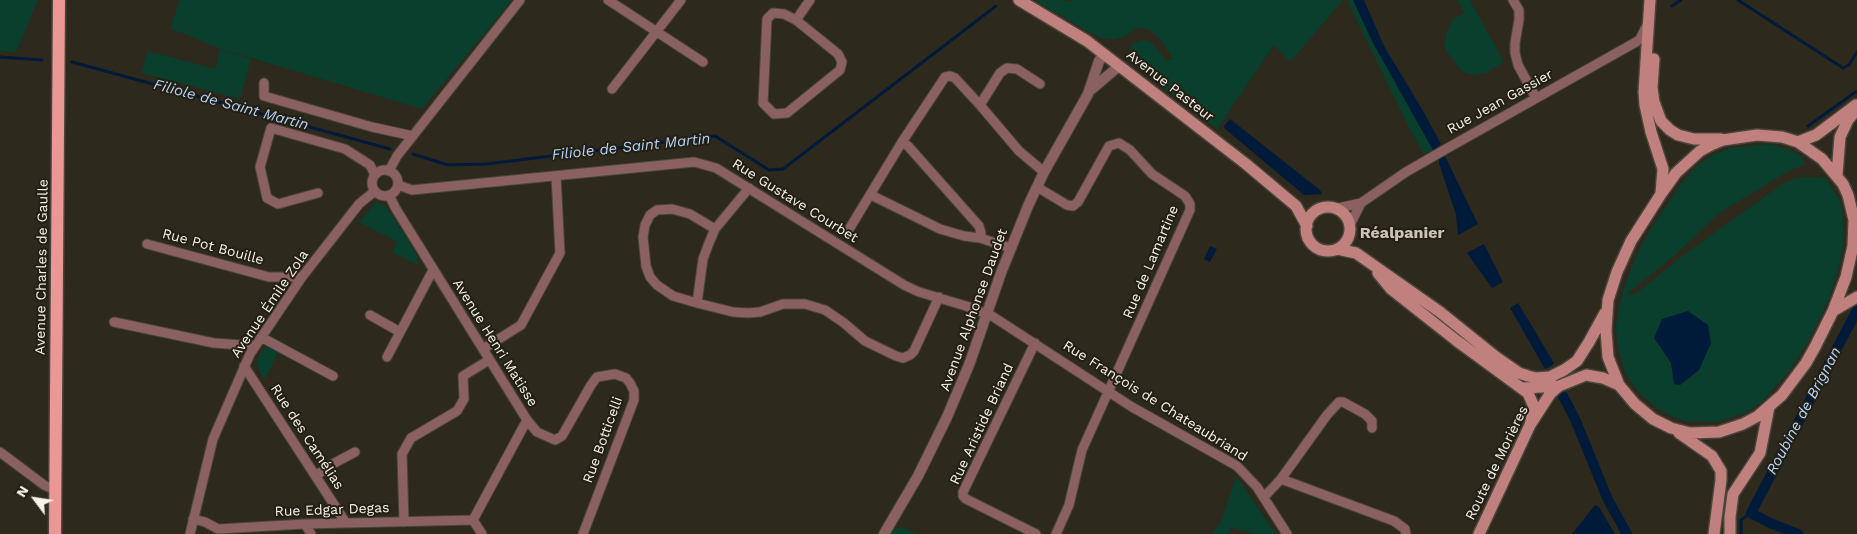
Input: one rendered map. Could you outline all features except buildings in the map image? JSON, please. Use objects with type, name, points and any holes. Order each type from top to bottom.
[{"type":"main road","name":"Avenue Charles de Gaulle","points":[[54,534],[59,0]]},
{"type":"main road","name":"Avenue Pasteur","points":[[1019,0],[1074,32],[1246,164],[1296,206],[1307,226]]},
{"type":"main road","points":[[1650,0],[1645,105],[1651,132],[1663,169],[1661,194]]},
{"type":"main road","points":[[1657,0],[1652,88],[1657,113],[1662,121],[1678,135],[1694,139],[1723,140],[1764,135],[1782,137],[1798,142],[1815,152],[1837,175],[1848,195],[1854,220],[1853,246],[1846,277],[1833,311],[1806,363],[1782,395],[1769,407],[1743,424],[1719,432],[1698,434],[1671,428]]},
{"type":"main road","points":[[1798,142],[1816,135],[1857,104]]},
{"type":"main road","points":[[1837,175],[1840,137],[1848,120],[1857,109]]},
{"type":"main road","points":[[1714,534],[1721,471],[1712,456],[1645,413],[1628,397],[1619,385],[1608,357],[1606,310],[1624,257],[1643,221],[1661,194],[1676,173],[1694,156],[1723,140]]},
{"type":"main road","name":"Avenue Pasteur","points":[[1296,206],[1318,210]]},
{"type":"main road","points":[[1356,253],[1348,219],[1338,208],[1318,210],[1309,220],[1307,235],[1313,244],[1323,250],[1337,249],[1356,253],[1440,312],[1519,373],[1528,376],[1550,377],[1577,361],[1606,310]]},
{"type":"main road","points":[[1337,249],[1343,245],[1350,230]]},
{"type":"main road","points":[[1849,261],[1857,271]]},
{"type":"main road","points":[[1372,265],[1391,289],[1491,366],[1523,388],[1534,402],[1530,425]]},
{"type":"main road","points":[[1833,311],[1857,297]]},
{"type":"main road","name":"Route de Morières","points":[[1479,534],[1530,425],[1545,400],[1559,386],[1586,375],[1603,378],[1619,385]]},
{"type":"main road","points":[[1523,388],[1559,386]]},
{"type":"main road","points":[[1730,534],[1733,494],[1760,453],[1769,407]]},
{"type":"street","points":[[389,170],[397,178],[398,185],[390,195],[381,195],[375,191],[372,183],[375,175],[381,171],[389,170],[413,136],[520,0]]},
{"type":"street","points":[[608,0],[657,30],[703,62]]},
{"type":"street","points":[[612,89],[681,0]]},
{"type":"street","points":[[796,20],[810,0]]},
{"type":"street","points":[[1513,0],[1519,10],[1514,43],[1515,53],[1518,64],[1536,98]]},
{"type":"street","points":[[773,12],[784,14],[796,20],[838,54],[842,62],[840,70],[787,113],[774,114],[763,103],[767,19],[773,12]]},
{"type":"street","name":"Rue Jean Gassier","points":[[1338,208],[1362,203],[1406,172],[1617,53],[1640,39],[1648,23]]},
{"type":"street","name":"Avenue Alphonse Daudet","points":[[1088,94],[1099,61],[1104,54]]},
{"type":"street","name":"Avenue Alphonse Daudet","points":[[884,534],[927,459],[947,417],[966,373],[1011,248],[1044,172],[1088,94],[1096,84],[1119,66]]},
{"type":"street","points":[[980,105],[1000,73],[1007,68],[1017,69],[1040,84]]},
{"type":"street","points":[[848,231],[872,195],[902,142],[945,77],[950,76],[954,78],[980,105],[1019,152],[1044,172]]},
{"type":"street","points":[[264,83],[264,96],[372,127],[413,136]]},
{"type":"street","points":[[318,193],[278,204],[267,198],[260,167],[271,128],[345,149],[370,165],[375,175]]},
{"type":"street","points":[[902,142],[908,146],[979,226],[980,238]]},
{"type":"street","name":"Rue de Lamartine","points":[[1037,187],[1072,206],[1078,202],[1109,146],[1119,143],[1130,150],[1152,174],[1185,196],[1190,204],[1190,210],[1109,392]]},
{"type":"street","name":"Rue Gustave Courbet","points":[[398,185],[412,190],[694,162],[716,168],[904,285],[919,292],[987,314]]},
{"type":"street","points":[[483,350],[521,325],[560,253],[556,176]]},
{"type":"street","points":[[697,303],[703,259],[715,229],[749,188]]},
{"type":"street","name":"Avenue Émile Zola","points":[[190,534],[213,439],[244,366],[255,346],[302,276],[359,204],[375,191]]},
{"type":"street","name":"Avenue Henri Matisse","points":[[390,195],[396,209],[433,270],[527,420],[473,520]]},
{"type":"street","points":[[872,195],[940,229],[964,236],[980,238],[1011,248]]},
{"type":"street","name":"Rue Jean Gassier","points":[[1350,230],[1362,203]]},
{"type":"street","points":[[715,229],[690,214],[672,209],[657,210],[650,215],[645,225],[643,237],[646,266],[650,278],[673,296],[733,312],[765,311],[783,304],[804,304],[825,310],[844,322],[865,341],[902,358],[914,351],[939,297]]},
{"type":"street","name":"Rue Pot Bouille","points":[[147,244],[269,277],[302,276]]},
{"type":"street","points":[[387,358],[433,270]]},
{"type":"street","name":"Rue François de Chateaubriand","points":[[987,314],[1156,421],[1237,466],[1264,497],[1287,534]]},
{"type":"street","points":[[370,315],[400,332]]},
{"type":"street","points":[[114,322],[214,343],[255,346]]},
{"type":"street","points":[[261,337],[333,376]]},
{"type":"street","name":"Rue Aristide Briand","points":[[1035,343],[963,492],[963,496],[1036,534]]},
{"type":"street","points":[[404,522],[402,454],[411,438],[457,411],[464,399],[463,376],[489,360]]},
{"type":"street","name":"Rue des Camélias","points":[[244,366],[346,523]]},
{"type":"street","name":"Rue Botticelli","points":[[527,420],[537,432],[555,440],[562,436],[591,385],[598,377],[615,374],[626,378],[634,391],[634,400],[583,534]]},
{"type":"street","points":[[1056,534],[1066,515],[1082,450],[1109,392]]},
{"type":"street","points":[[1264,497],[1281,479],[1327,415],[1339,402],[1343,402],[1365,414],[1372,422],[1372,428]]},
{"type":"street","points":[[0,452],[44,485],[55,490]]},
{"type":"street","points":[[316,476],[329,466],[355,452]]},
{"type":"street","points":[[1281,479],[1394,521],[1405,529],[1406,534]]},
{"type":"street","name":"Rue Edgar Degas","points":[[193,519],[205,522],[218,529],[305,524],[473,520]]},
{"type":"street","points":[[473,520],[482,534]]},
{"type":"street","points":[[305,524],[311,534]]},
{"type":"green space","points":[[0,0],[38,0],[16,52],[0,51]]},
{"type":"green space","points":[[180,0],[512,0],[422,109],[218,48],[170,28]]},
{"type":"green space","points":[[1038,0],[1063,0],[1071,2],[1073,0],[1343,0],[1290,62],[1274,45],[1217,129],[1170,94],[1142,70],[1130,55],[1132,44],[1144,40],[1152,43],[1167,61],[1173,59],[1161,40],[1148,29],[1135,28],[1126,36],[1113,40],[1098,37],[1037,2]]},
{"type":"green space","points":[[1347,0],[1353,0],[1372,41],[1433,150],[1424,154],[1409,128]]},
{"type":"green space","points":[[1457,0],[1470,0],[1504,62],[1488,72],[1477,75],[1468,74],[1460,70],[1444,47],[1447,31],[1452,20],[1464,13]]},
{"type":"green space","points":[[220,49],[251,59],[240,99],[141,73],[148,51],[215,69]]},
{"type":"green space","points":[[1768,144],[1785,148],[1799,155],[1804,158],[1804,165],[1789,171],[1719,213],[1675,255],[1629,292],[1628,295],[1634,295],[1685,254],[1781,185],[1795,178],[1809,177],[1826,178],[1842,205],[1844,239],[1841,259],[1829,299],[1806,345],[1793,366],[1763,401],[1745,413],[1717,422],[1686,421],[1673,417],[1660,410],[1640,394],[1624,370],[1617,343],[1616,327],[1625,284],[1638,252],[1649,232],[1680,185],[1696,167],[1713,155],[1730,148]]},
{"type":"green space","points":[[376,202],[385,206],[393,217],[416,253],[418,265],[392,252],[397,242],[359,222]]},
{"type":"green space","points":[[266,345],[278,352],[266,378],[263,378],[256,362]]},
{"type":"green space","points":[[1236,476],[1276,534],[1257,534],[1232,528],[1227,534],[1212,534],[1222,519]]},
{"type":"green space","points":[[902,527],[916,534],[890,534],[892,530]]},
{"type":"water","points":[[1353,0],[1364,0],[1384,46],[1441,144],[1433,150],[1372,41]]},
{"type":"water","points":[[1230,119],[1320,190],[1322,194],[1304,195],[1224,128]]},
{"type":"water","points":[[1445,156],[1478,224],[1458,235],[1456,215],[1439,163],[1439,159]]},
{"type":"water","points":[[1484,244],[1503,282],[1492,288],[1467,253]]},
{"type":"water","points":[[1210,246],[1217,249],[1210,262],[1204,259]]},
{"type":"water","points":[[1518,303],[1554,363],[1550,367],[1545,369],[1510,308]]},
{"type":"water","points":[[1688,311],[1708,325],[1711,343],[1699,370],[1680,385],[1674,384],[1671,363],[1654,338],[1662,319]]},
{"type":"water","points":[[1595,505],[1599,507],[1615,534],[1572,534]]},
{"type":"waterway","points":[[1672,6],[1681,0]]},
{"type":"waterway","points":[[1738,0],[1843,68],[1849,65],[1857,52]]},
{"type":"waterway","name":"Filiole de Saint Martin","points":[[413,154],[448,165],[486,164],[715,136],[769,170],[783,169],[996,6]]},
{"type":"waterway","name":"Filiole de Saint Martin","points":[[0,57],[42,60]]},
{"type":"waterway","name":"Filiole de Saint Martin","points":[[72,62],[390,149]]},
{"type":"waterway","points":[[1808,126],[1857,91]]},
{"type":"waterway","name":"Roubine de Brignan","points":[[1798,534],[1751,513],[1857,310]]},
{"type":"waterway","points":[[1563,396],[1575,419],[1608,500],[1627,534]]},
{"type":"waterway","points":[[1741,534],[1741,520],[1751,513]]},
{"type":"district","name":"Réalpanier","points":[[1402,233]]}]
